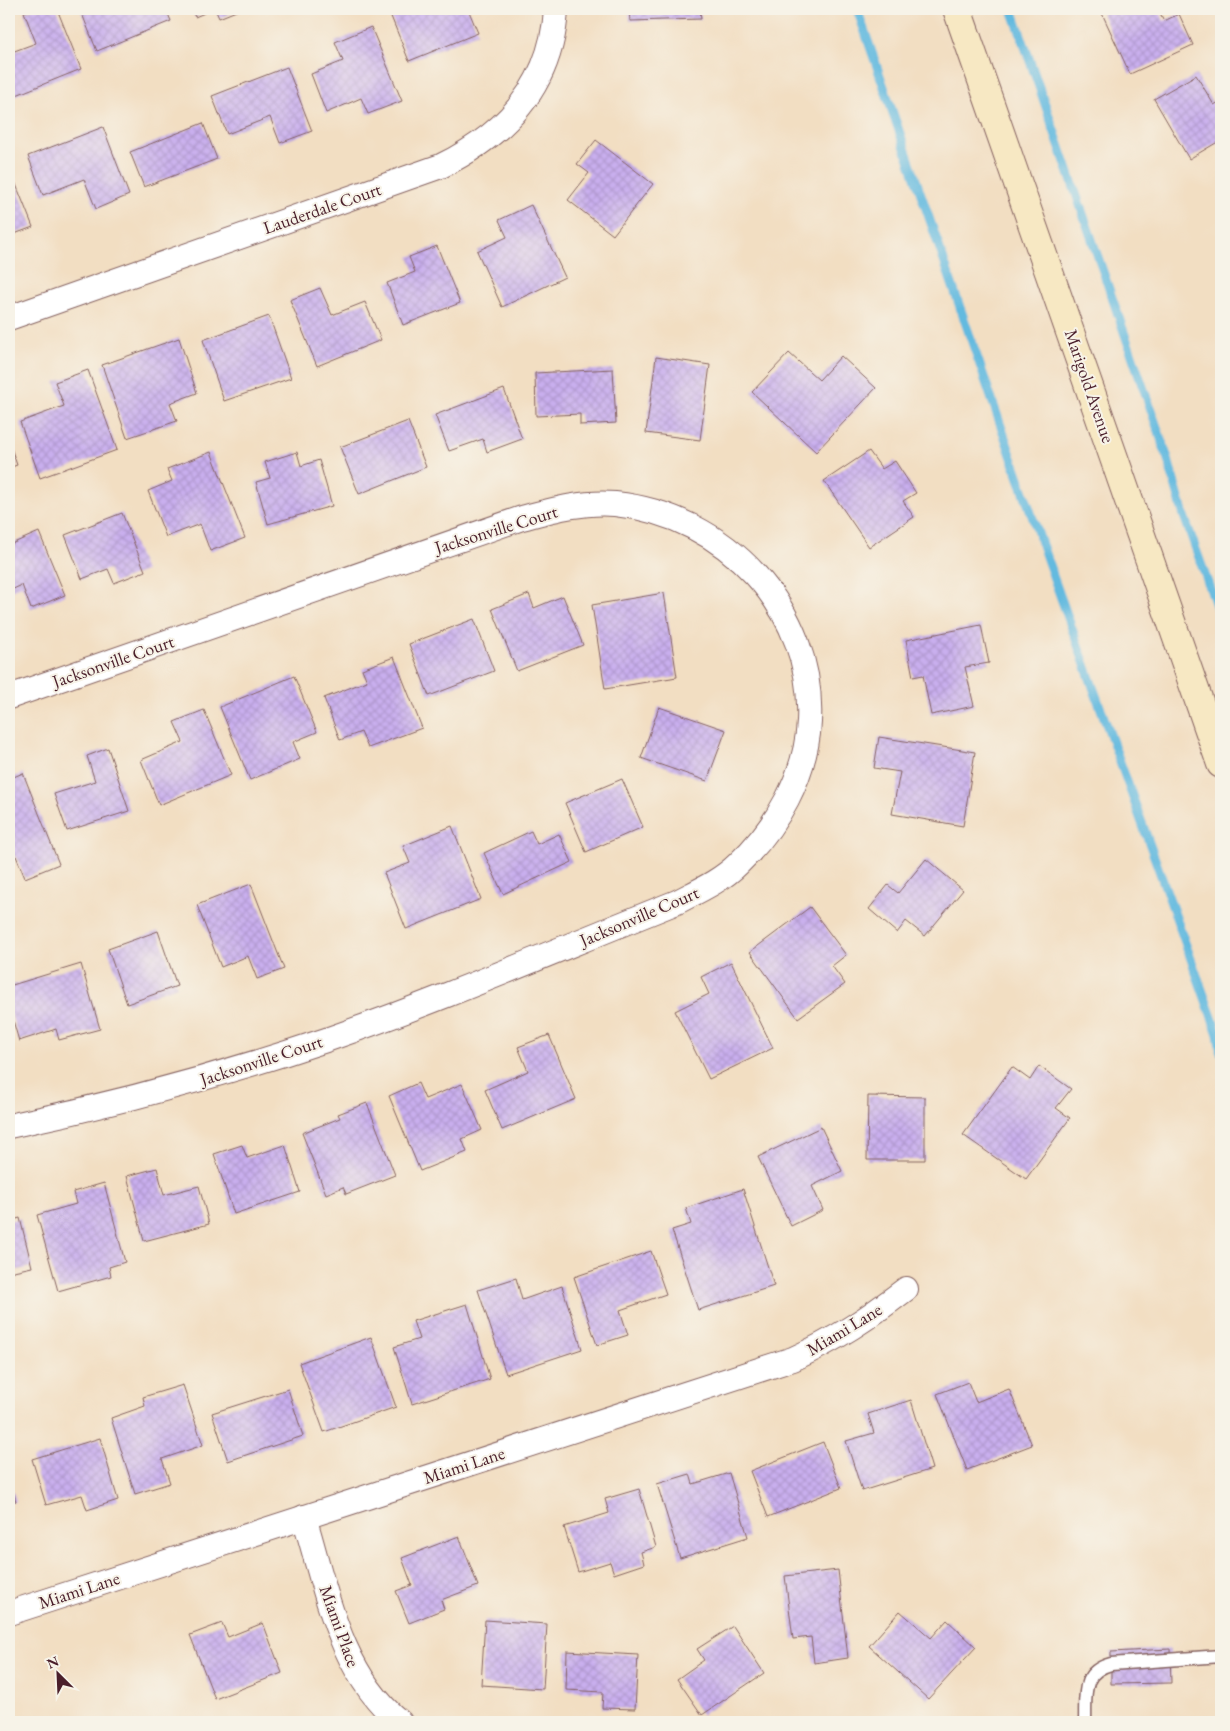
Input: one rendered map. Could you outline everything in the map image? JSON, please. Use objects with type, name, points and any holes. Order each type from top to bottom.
[{"type":"main road","name":"Marigold Avenue","points":[[957,9],[1221,764]]},
{"type":"street","name":"Lauderdale Court","points":[[9,318],[441,166],[465,154],[488,139],[509,120],[526,98],[539,74],[549,48],[556,9]]},
{"type":"street","name":"Jacksonville Court","points":[[9,698],[522,518],[582,505],[613,504],[667,514],[693,525],[731,551],[769,588],[784,613],[801,658],[808,695],[809,722],[803,756],[794,786],[778,817],[737,866],[708,886],[677,902],[327,1039],[226,1072],[133,1099],[9,1126]]},
{"type":"street","name":"Miami Lane","points":[[9,1613],[793,1359],[828,1343],[861,1323],[906,1288]]},
{"type":"street","name":"Miami Place","points":[[304,1517],[348,1654],[372,1695],[400,1722]]},
{"type":"lane","points":[[1085,1722],[1086,1682],[1098,1667],[1111,1664],[1221,1656]]},
{"type":"building","points":[[32,9],[57,9],[81,69],[14,96],[9,84],[9,53],[36,43],[24,12]]},
{"type":"building","points":[[80,9],[166,9],[171,21],[97,51]]},
{"type":"building","points":[[191,9],[214,9],[195,17]]},
{"type":"building","points":[[215,9],[241,9],[219,18]]},
{"type":"building","points":[[388,9],[468,9],[478,33],[409,61]]},
{"type":"building","points":[[629,9],[700,9],[701,19],[630,21]]},
{"type":"building","points":[[1100,9],[1158,9],[1164,21],[1179,14],[1193,45],[1130,74]]},
{"type":"building","points":[[371,27],[402,101],[368,114],[361,98],[326,113],[311,74],[343,61],[335,42]]},
{"type":"building","points":[[287,67],[312,131],[280,143],[270,117],[227,134],[212,96]]},
{"type":"building","points":[[1196,75],[1214,105],[1221,101],[1221,140],[1189,159],[1154,99]]},
{"type":"building","points":[[203,123],[217,159],[144,187],[130,152]]},
{"type":"building","points":[[103,127],[129,195],[96,209],[84,179],[43,195],[28,156]]},
{"type":"building","points":[[596,140],[653,184],[613,235],[568,200],[589,173],[577,164]]},
{"type":"building","points":[[13,177],[33,227],[9,236],[9,178]]},
{"type":"building","points":[[531,205],[565,277],[502,307],[477,251],[507,237],[499,220]]},
{"type":"building","points":[[437,246],[460,303],[403,325],[387,283],[415,272],[409,257]]},
{"type":"building","points":[[320,288],[332,315],[365,302],[381,340],[317,366],[290,300]]},
{"type":"building","points":[[269,316],[291,378],[224,401],[203,340]]},
{"type":"building","points":[[179,338],[197,393],[170,403],[177,421],[127,438],[102,365]]},
{"type":"building","points":[[789,353],[819,380],[841,356],[876,388],[816,452],[752,392]]},
{"type":"building","points":[[656,357],[710,365],[700,440],[646,433]]},
{"type":"building","points":[[613,369],[616,423],[580,425],[580,414],[536,416],[535,373]]},
{"type":"building","points":[[88,370],[117,450],[40,478],[20,422],[64,406],[55,382]]},
{"type":"building","points":[[504,389],[522,439],[487,452],[483,439],[449,451],[435,415]]},
{"type":"building","points":[[408,421],[426,467],[359,494],[340,447]]},
{"type":"building","points":[[9,442],[17,465],[9,468]]},
{"type":"building","points":[[869,451],[882,469],[895,461],[916,493],[903,501],[914,517],[869,547],[824,481]]},
{"type":"building","points":[[211,452],[245,538],[210,551],[200,524],[166,537],[148,491],[172,481],[167,469]]},
{"type":"building","points":[[297,452],[301,466],[319,460],[332,506],[268,524],[256,482],[270,478],[265,462]]},
{"type":"building","points":[[122,513],[145,571],[114,583],[108,569],[82,579],[65,535]]},
{"type":"building","points":[[39,532],[65,595],[31,609],[22,585],[9,591],[9,545]]},
{"type":"building","points":[[664,593],[677,677],[605,689],[592,605]]},
{"type":"building","points":[[529,594],[534,608],[563,596],[583,645],[517,671],[492,609]]},
{"type":"building","points":[[474,619],[494,671],[429,696],[409,644]]},
{"type":"building","points":[[981,625],[989,663],[965,667],[974,706],[931,715],[923,675],[913,677],[906,640]]},
{"type":"building","points":[[394,657],[422,728],[368,748],[361,732],[340,740],[324,698],[367,681],[362,669]]},
{"type":"building","points":[[294,676],[317,732],[293,742],[300,759],[250,780],[220,707]]},
{"type":"building","points":[[659,707],[726,730],[707,781],[641,758]]},
{"type":"building","points":[[204,710],[231,775],[159,805],[141,760],[183,742],[174,722]]},
{"type":"building","points":[[879,737],[975,752],[963,826],[892,814],[900,772],[874,768]]},
{"type":"building","points":[[108,748],[129,811],[67,831],[54,794],[95,781],[87,756]]},
{"type":"building","points":[[23,773],[59,864],[25,878],[16,856],[9,859],[9,779]]},
{"type":"building","points":[[622,779],[643,827],[586,852],[565,803]]},
{"type":"building","points":[[452,826],[481,899],[406,929],[384,873],[410,863],[403,846]]},
{"type":"building","points":[[531,831],[537,844],[559,834],[572,862],[503,894],[484,853]]},
{"type":"building","points":[[926,859],[963,890],[925,936],[906,921],[897,933],[869,909],[888,885],[898,893]]},
{"type":"building","points":[[251,884],[284,969],[257,979],[248,956],[221,967],[197,905]]},
{"type":"building","points":[[810,907],[846,955],[832,966],[845,984],[798,1018],[750,952]]},
{"type":"building","points":[[158,931],[177,986],[127,1004],[108,949]]},
{"type":"building","points":[[731,962],[773,1048],[709,1079],[675,1011],[709,994],[701,977]]},
{"type":"building","points":[[81,964],[100,1029],[59,1040],[56,1029],[19,1041],[9,1007],[9,986]]},
{"type":"building","points":[[549,1035],[576,1099],[502,1130],[485,1090],[528,1071],[518,1047]]},
{"type":"building","points":[[1039,1066],[1071,1089],[1056,1108],[1070,1118],[1026,1179],[963,1135],[1012,1067],[1030,1080]]},
{"type":"building","points":[[418,1083],[425,1099],[462,1084],[482,1130],[462,1139],[467,1152],[420,1171],[389,1096]]},
{"type":"building","points":[[868,1096],[925,1097],[925,1160],[867,1160]]},
{"type":"building","points":[[367,1103],[395,1175],[346,1194],[343,1187],[326,1194],[302,1133],[340,1118],[338,1114]]},
{"type":"building","points":[[821,1127],[842,1171],[812,1186],[823,1210],[791,1226],[758,1157]]},
{"type":"building","points":[[242,1145],[247,1158],[285,1145],[300,1192],[234,1214],[214,1154]]},
{"type":"building","points":[[157,1168],[164,1195],[199,1186],[209,1224],[144,1241],[127,1176]]},
{"type":"building","points":[[104,1183],[125,1262],[109,1267],[111,1276],[58,1291],[37,1215],[76,1204],[73,1192]]},
{"type":"building","points":[[743,1189],[774,1286],[698,1310],[672,1230],[691,1224],[686,1208]]},
{"type":"building","points":[[20,1218],[32,1267],[9,1272],[9,1221]]},
{"type":"building","points":[[651,1251],[666,1294],[620,1310],[628,1335],[597,1345],[574,1277]]},
{"type":"building","points":[[516,1278],[522,1300],[562,1286],[582,1349],[506,1374],[478,1290]]},
{"type":"building","points":[[467,1304],[490,1379],[412,1404],[394,1347],[419,1339],[413,1321]]},
{"type":"building","points":[[371,1337],[396,1407],[324,1432],[299,1363]]},
{"type":"building","points":[[968,1382],[976,1402],[1009,1389],[1032,1445],[967,1470],[937,1394]]},
{"type":"building","points":[[183,1385],[203,1445],[162,1459],[170,1483],[135,1494],[111,1418],[145,1406],[143,1397]]},
{"type":"building","points":[[288,1389],[303,1436],[228,1461],[212,1413]]},
{"type":"building","points":[[911,1400],[932,1469],[862,1491],[846,1441],[874,1433],[868,1414]]},
{"type":"building","points":[[100,1438],[118,1500],[87,1510],[82,1495],[46,1505],[32,1459]]},
{"type":"building","points":[[823,1442],[841,1488],[768,1517],[750,1471]]},
{"type":"building","points":[[729,1473],[748,1537],[680,1558],[657,1484],[690,1474],[693,1484]]},
{"type":"building","points":[[9,1480],[16,1501],[9,1503]]},
{"type":"building","points":[[639,1489],[656,1547],[641,1552],[644,1564],[614,1574],[610,1562],[578,1572],[564,1527],[609,1513],[605,1499]]},
{"type":"building","points":[[459,1536],[478,1586],[441,1600],[444,1609],[409,1623],[396,1591],[412,1585],[402,1558]]},
{"type":"building","points":[[838,1570],[848,1658],[814,1663],[811,1637],[793,1639],[785,1576]]},
{"type":"building","points":[[900,1611],[931,1638],[947,1620],[976,1647],[928,1699],[869,1646]]},
{"type":"building","points":[[485,1620],[547,1624],[543,1689],[481,1685]]},
{"type":"building","points":[[222,1623],[228,1637],[263,1623],[282,1673],[215,1699],[190,1635]]},
{"type":"building","points":[[733,1626],[764,1673],[702,1715],[677,1679],[704,1660],[697,1649]]},
{"type":"building","points":[[1170,1649],[1171,1683],[1111,1684],[1111,1652]]},
{"type":"building","points":[[567,1651],[638,1655],[635,1709],[602,1708],[603,1692],[566,1690]]},
{"type":"waterway","points":[[857,9],[1048,562],[1218,1034],[1221,1052]]},
{"type":"waterway","points":[[1012,9],[1167,456],[1184,516],[1221,619]]}]
